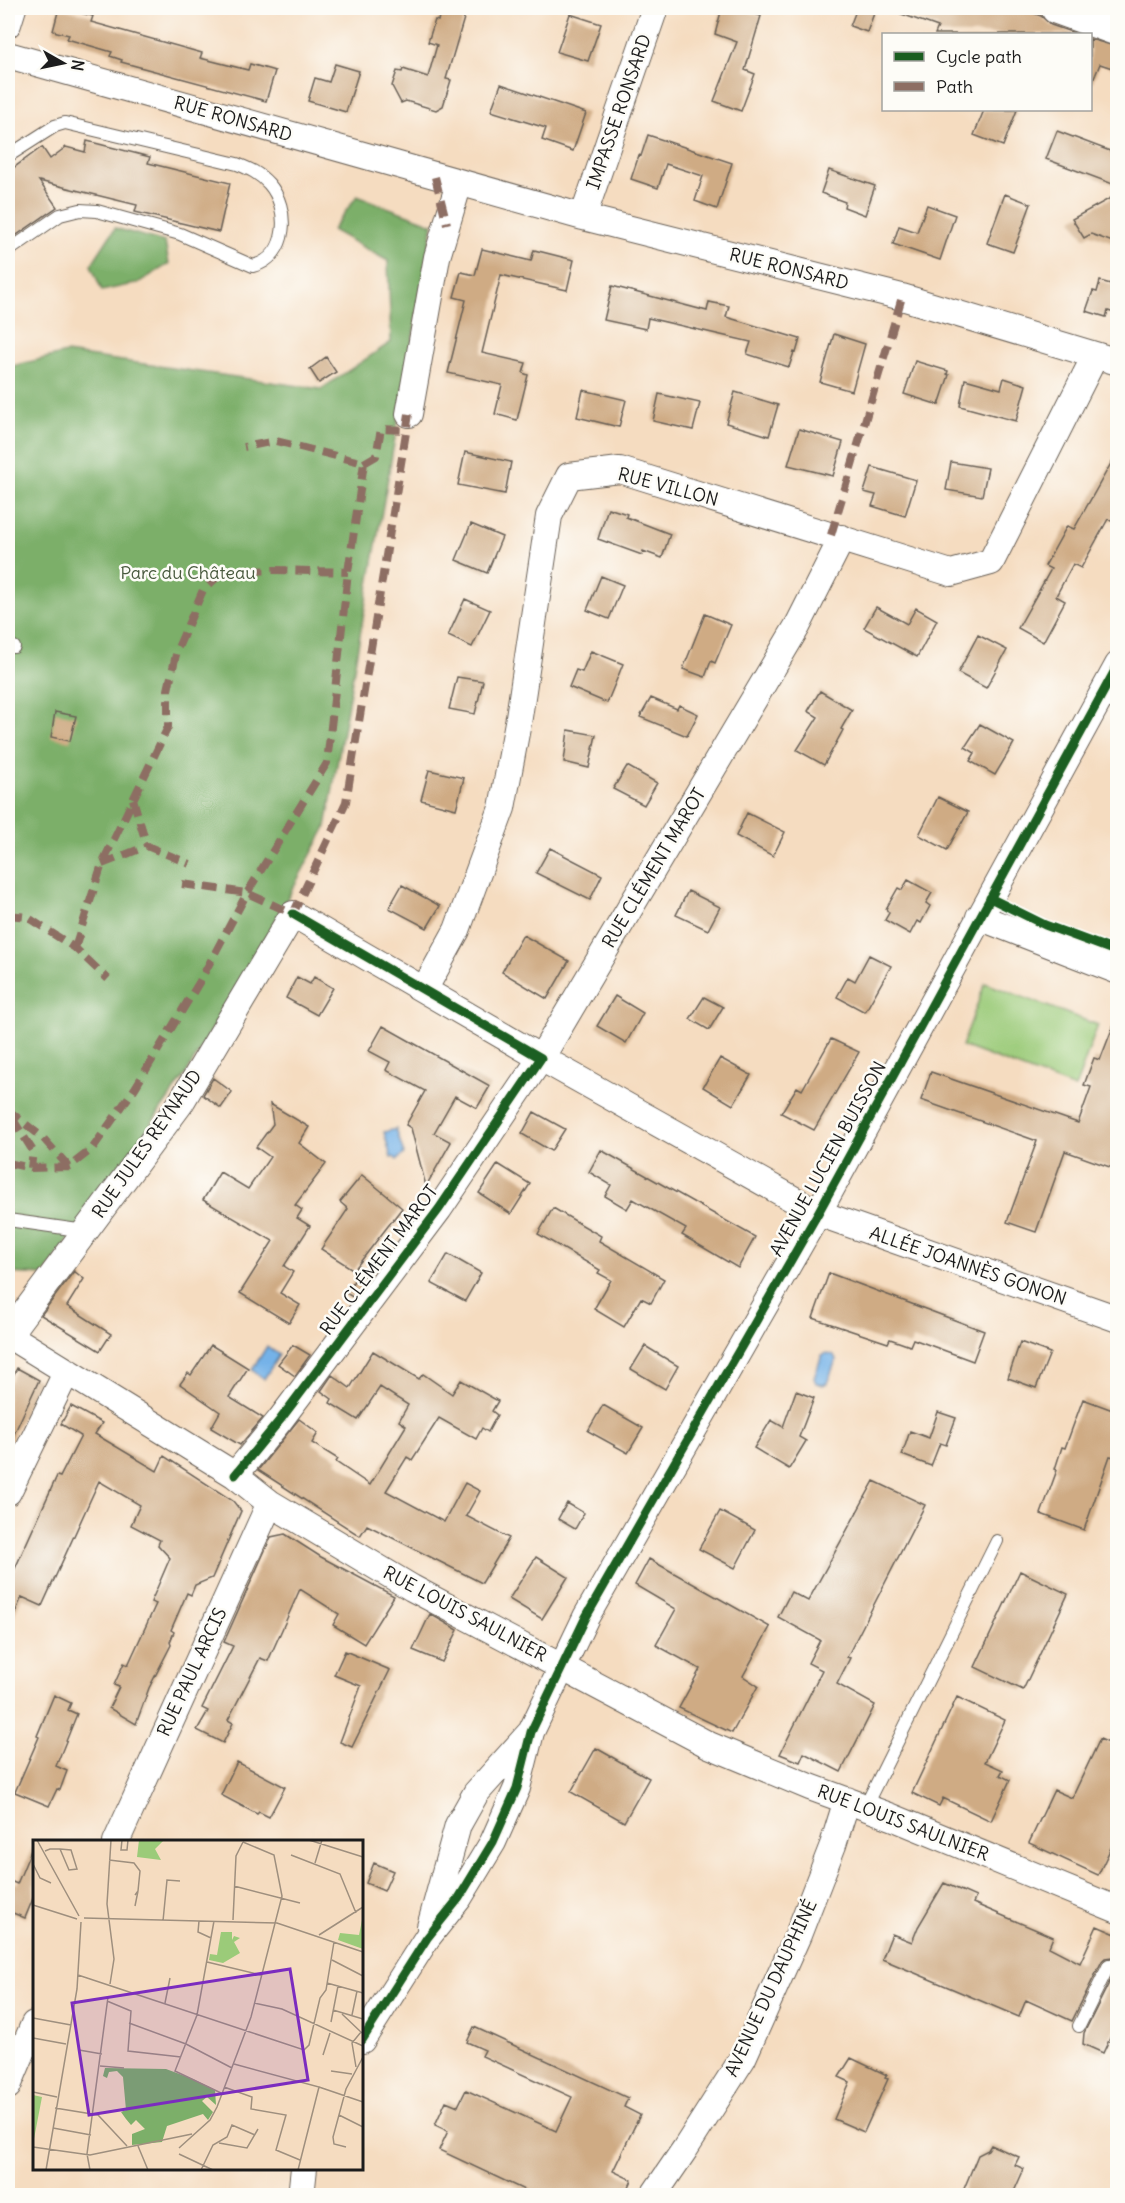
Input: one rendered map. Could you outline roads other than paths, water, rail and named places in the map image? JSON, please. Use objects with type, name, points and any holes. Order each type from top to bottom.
[{"type":"street","points":[[8,24],[13,8]]},
{"type":"street","name":"IMPASSE RONSARD","points":[[583,217],[655,8]]},
{"type":"street","points":[[1057,8],[1118,30]]},
{"type":"street","name":"RUE RONSARD","points":[[8,55],[583,217],[902,297],[1106,359]]},
{"type":"street","points":[[409,414],[437,257],[459,183]]},
{"type":"street","name":"RUE VILLON","points":[[424,990],[457,930],[502,808],[519,717],[549,516],[569,476],[620,470],[951,573],[991,562],[1106,359]]},
{"type":"street","name":"RUE CLÉMENT MAROT","points":[[235,1475],[287,1411],[440,1209],[541,1058],[798,625],[842,538]]},
{"type":"street","name":"AVENUE LUCIEN BUISSON","points":[[531,1732],[592,1607],[818,1214],[979,917],[1109,701],[1118,665]]},
{"type":"street","name":"ALLÉE JOANNÈS GONON","points":[[293,914],[541,1058],[818,1214],[1118,1319]]},
{"type":"street","name":"RUE JULES REYNAUD","points":[[8,1335],[180,1104],[293,914]]},
{"type":"street","points":[[979,917],[1118,971]]},
{"type":"street","name":"RUE LOUIS SAULNIER","points":[[8,1335],[235,1475],[270,1503],[412,1588],[709,1745],[810,1787],[1115,1903]]},
{"type":"street","points":[[8,1492],[67,1371]]},
{"type":"street","name":"RUE PAUL ARCIS","points":[[117,1840],[270,1503]]},
{"type":"street","points":[[427,1938],[458,1825],[476,1793],[531,1732]]},
{"type":"street","points":[[363,2038],[427,1938],[459,1898],[493,1842],[517,1788],[531,1732]]},
{"type":"street","name":"AVENUE DU DAUPHINÉ","points":[[653,2196],[743,2058],[798,1935],[833,1845],[856,1804]]},
{"type":"street","points":[[8,2086],[33,2026]]},
{"type":"street","points":[[301,2196],[304,2170]]},
{"type":"lane","points":[[8,156],[55,126],[65,123],[237,164],[255,171],[270,185],[277,197],[282,224],[282,241],[270,259],[253,266],[180,234],[97,211],[80,210],[60,215],[8,251]]},
{"type":"lane","points":[[8,1220],[85,1231]]},
{"type":"lane","points":[[856,1804],[997,1541]]},
{"type":"lane","points":[[1079,2026],[1109,1965]]},
{"type":"water","points":[[396,1129],[404,1154],[397,1160],[394,1157],[391,1158],[384,1132]]},
{"type":"water","points":[[267,1346],[279,1355],[264,1379],[252,1370]]},
{"type":"water","points":[[827,1353],[834,1355],[836,1360],[827,1383],[823,1385],[816,1383],[814,1378],[822,1355]]},
{"type":"park label","name":"Parc du Château","points":[[188,573]]}]
